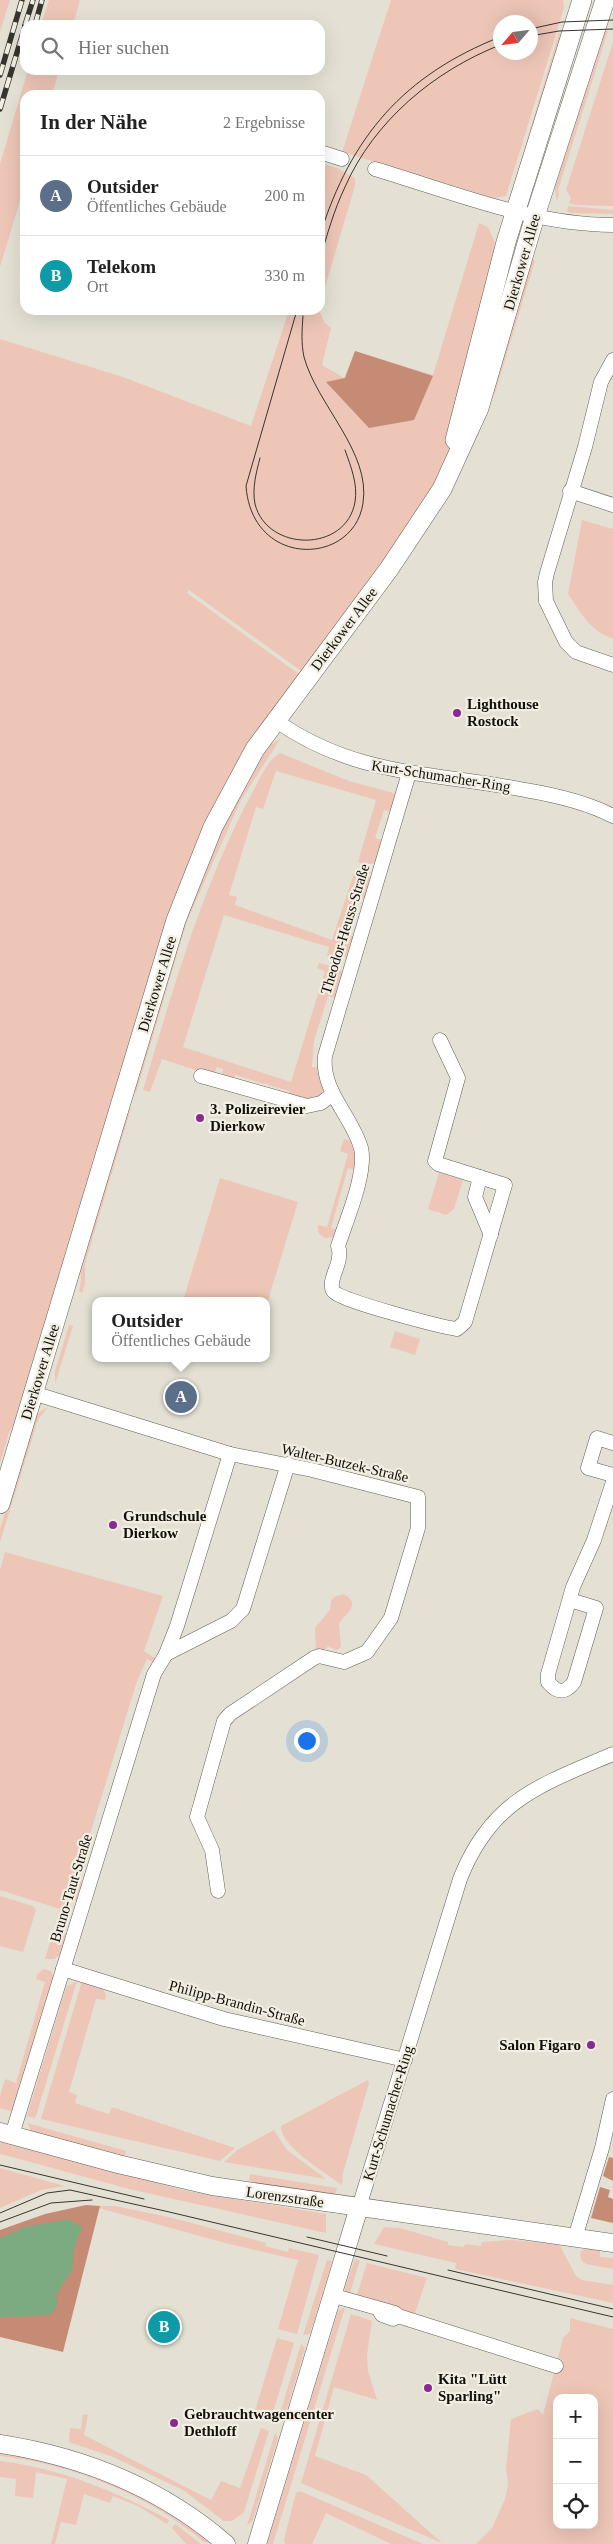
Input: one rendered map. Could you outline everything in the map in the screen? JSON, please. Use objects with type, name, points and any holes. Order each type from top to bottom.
[{"type":"main road","name":"Dierkower Allee","points":[[0,1504],[182,901],[217,819],[246,766],[275,720],[389,569],[442,489],[479,408],[526,213],[582,0]]},
{"type":"main road","name":"Dierkower Allee","points":[[526,213],[604,0]]},
{"type":"street","points":[[325,153],[342,158]]},
{"type":"street","name":"Dierkower Allee","points":[[375,169],[526,213]]},
{"type":"street","points":[[526,213],[570,223],[613,225]]},
{"type":"street","points":[[613,360],[601,382],[585,447],[570,491],[545,582],[546,601],[570,646],[586,656],[613,664]]},
{"type":"street","points":[[570,491],[613,505]]},
{"type":"street","name":"Kurt-Schumacher-Ring","points":[[275,720],[310,742],[344,757],[409,773],[537,792],[612,811]]},
{"type":"street","name":"Theodor-Heuss-Straße","points":[[409,773],[325,1056],[325,1075],[358,1140],[362,1159],[360,1173],[338,1246],[340,1258],[332,1290],[337,1296],[457,1329],[465,1322],[505,1185],[438,1164],[435,1161],[458,1078],[440,1040]]},
{"type":"street","points":[[201,1076],[307,1106],[322,1103],[333,1094]]},
{"type":"street","points":[[480,1177],[475,1197],[491,1235]]},
{"type":"street","name":"Walter-Butzek-Straße","points":[[33,1393],[230,1454],[288,1464],[418,1497],[418,1528],[391,1618],[367,1652],[344,1662],[319,1656],[314,1658],[230,1714],[224,1721],[197,1817],[212,1850],[218,1891]]},
{"type":"street","points":[[613,1443],[596,1438],[588,1468],[613,1475]]},
{"type":"street","name":"Bruno-Taut-Straße","points":[[6,2134],[63,1969],[154,1674],[166,1654],[177,1626],[230,1454]]},
{"type":"street","points":[[166,1654],[231,1621],[243,1609],[288,1464]]},
{"type":"street","points":[[570,1600],[596,1608],[574,1682],[562,1692],[554,1690],[548,1682],[548,1674],[570,1600],[578,1576],[594,1540],[613,1482]]},
{"type":"street","name":"Kurt-Schumacher-Ring","points":[[257,2544],[331,2295],[468,1858],[482,1836],[507,1808],[524,1795],[550,1781],[613,1754]]},
{"type":"street","name":"Philipp-Brandin-Straße","points":[[63,1969],[224,2019],[405,2060]]},
{"type":"street","points":[[575,2238],[608,2150],[613,2099]]},
{"type":"street","name":"Lorenzstraße","points":[[6,2134],[118,2164],[212,2186],[613,2243]]},
{"type":"street","points":[[331,2295],[379,2310],[388,2317],[398,2316],[556,2366]]},
{"type":"street","points":[[0,2444],[59,2455],[133,2483],[185,2512],[226,2544]]},
{"type":"shaded area","points":[[0,0],[10,0],[0,32]]},
{"type":"shaded area","points":[[49,0],[80,0],[74,20],[43,20]]},
{"type":"shaded area","points":[[391,0],[563,0],[564,8],[506,196],[494,198],[342,152]]},
{"type":"shaded area","points":[[603,31],[608,31],[558,190],[557,201],[554,186]]},
{"type":"shaded area","points":[[559,33],[564,33],[511,194]]},
{"type":"shaded area","points":[[613,42],[613,206],[575,205],[569,203],[571,198],[566,190]]},
{"type":"shaded area","points":[[27,75],[58,75],[53,90],[22,90]]},
{"type":"shaded area","points":[[20,97],[20,201],[0,267],[0,164]]},
{"type":"shaded area","points":[[325,164],[337,168],[355,178],[355,186],[325,287]]},
{"type":"shaded area","points":[[568,206],[613,210],[613,214],[571,213],[567,211]]},
{"type":"shaded area","points":[[479,223],[488,227],[495,243],[494,248],[497,249],[461,417],[441,482],[308,676],[189,590],[187,593],[300,675],[230,778],[18,1417],[9,1433],[0,1463],[0,339],[123,377],[251,426],[287,315],[321,315],[324,322],[331,328],[322,365],[344,378],[355,351],[433,375]]},
{"type":"shaded area","points":[[531,259],[535,261],[496,390],[485,413]]},
{"type":"shaded area","points":[[355,351],[433,376],[414,420],[369,428],[326,382],[345,378]]},
{"type":"shaded area","points":[[582,520],[613,529],[613,639],[592,626],[568,594]]},
{"type":"shaded area","points":[[280,739],[240,802],[187,921],[136,1093],[133,1088],[183,919],[210,851],[266,747]]},
{"type":"shaded area","points":[[280,753],[349,781],[397,794],[393,812],[384,810],[375,838],[384,841],[378,861],[369,865],[358,862],[376,800],[276,771],[263,809],[256,807],[229,895],[237,897],[235,905],[332,940],[355,870],[368,875],[371,879],[366,900],[357,898],[346,934],[355,937],[348,956],[338,959],[327,956],[329,947],[224,915],[183,1047],[291,1082],[325,971],[317,968],[319,963],[335,967],[343,972],[343,978],[337,998],[328,996],[314,1041],[312,1067],[318,1067],[323,1085],[322,1093],[317,1101],[287,1099],[289,1091],[235,1075],[233,1082],[221,1078],[223,1069],[217,1067],[215,1072],[203,1069],[201,1072],[162,1059],[150,1092],[143,1090],[190,939],[218,865],[264,771],[275,756]]},
{"type":"shaded area","points":[[131,1108],[85,1264],[85,1283],[82,1293],[79,1291],[81,1280],[80,1263],[127,1111]]},
{"type":"shaded area","points":[[344,1139],[351,1141],[355,1151],[356,1170],[348,1168],[331,1228],[338,1230],[334,1237],[325,1238],[319,1233],[318,1225],[327,1227],[348,1154],[340,1151]]},
{"type":"shaded area","points":[[439,1173],[463,1180],[454,1209],[446,1215],[428,1209]]},
{"type":"shaded area","points":[[220,1178],[298,1202],[269,1297],[184,1297]]},
{"type":"shaded area","points":[[69,1325],[73,1326],[55,1384],[55,1371]]},
{"type":"shaded area","points":[[395,1331],[420,1339],[415,1355],[390,1347]]},
{"type":"shaded area","points":[[48,1407],[38,1420],[0,1542],[0,1529],[33,1420],[36,1414]]},
{"type":"shaded area","points":[[5,1552],[163,1596],[144,1651],[156,1659],[154,1663],[147,1659],[137,1681],[76,1880],[84,1883],[78,1902],[70,1900],[60,1932],[69,1934],[63,1953],[54,1959],[45,1959],[60,1909],[0,1890],[0,1570]]},
{"type":"shaded area","points":[[344,1594],[352,1602],[352,1606],[339,1624],[341,1646],[335,1650],[329,1646],[322,1651],[316,1652],[315,1628],[330,1610],[331,1601],[334,1597]]},
{"type":"shaded area","points":[[0,1896],[33,1906],[36,1910],[23,1952],[0,1946]]},
{"type":"shaded area","points":[[43,1969],[51,1971],[55,1981],[14,2112],[0,2108],[0,2096],[5,2079],[16,2083],[45,1982],[36,1979]]},
{"type":"shaded area","points":[[77,1981],[36,2116],[35,2118],[27,2116],[66,1987]]},
{"type":"shaded area","points":[[82,1981],[102,1987],[106,1995],[105,2000],[96,1999],[69,2092],[77,2095],[75,2103],[109,2114],[112,2107],[235,2148],[220,2161],[41,2119]]},
{"type":"shaded area","points":[[368,2080],[369,2083],[343,2173],[342,2185],[295,2150],[282,2134],[281,2126]]},
{"type":"shaded area","points":[[27,2123],[126,2151],[124,2159],[32,2132]]},
{"type":"shaded area","points":[[274,2130],[287,2150],[326,2179],[224,2162],[237,2150]]},
{"type":"shaded area","points":[[0,2139],[187,2191],[326,2214],[326,2233],[129,2189],[0,2154]]},
{"type":"shaded area","points":[[609,2157],[613,2158],[613,2181],[603,2176]]},
{"type":"shaded area","points":[[0,2168],[65,2186],[41,2190],[0,2208]]},
{"type":"shaded area","points":[[250,2174],[337,2188],[335,2194],[329,2195],[249,2183]]},
{"type":"shaded area","points":[[600,2187],[610,2190],[608,2197],[613,2199],[613,2223],[591,2218]]},
{"type":"shaded area","points":[[86,2205],[100,2206],[63,2352],[0,2337],[0,2230],[45,2214]]},
{"type":"shaded area","points":[[100,2206],[115,2206],[173,2218],[266,2243],[265,2246],[288,2252],[289,2248],[319,2255],[297,2334],[278,2329],[298,2260],[225,2243],[99,2208]]},
{"type":"shaded area","points":[[67,2219],[82,2227],[74,2249],[72,2270],[56,2295],[58,2304],[51,2314],[47,2316],[0,2317],[0,2238],[25,2227]]},
{"type":"shaded area","points":[[384,2227],[400,2228],[448,2242],[448,2245],[464,2247],[465,2244],[481,2246],[482,2242],[511,2240],[559,2244],[576,2276],[582,2280],[613,2285],[613,2303],[455,2269],[456,2263],[374,2244]]},
{"type":"shaded area","points":[[588,2247],[600,2248],[600,2257],[613,2258],[613,2269],[586,2264],[581,2260],[580,2252]]},
{"type":"shaded area","points":[[355,2259],[360,2260],[350,2293],[345,2291],[345,2287]]},
{"type":"shaded area","points":[[327,2260],[332,2261],[310,2334],[303,2335]]},
{"type":"shaded area","points":[[367,2263],[427,2278],[414,2316],[356,2298]]},
{"type":"shaded area","points":[[345,2307],[273,2544],[267,2544],[338,2311]]},
{"type":"shaded area","points":[[351,2314],[372,2321],[367,2355],[368,2371],[377,2400],[334,2387],[315,2456],[366,2475],[442,2543],[301,2483]]},
{"type":"shaded area","points":[[570,2318],[613,2329],[613,2544],[476,2544],[492,2528],[505,2499],[508,2485],[506,2469],[511,2419],[538,2409],[543,2415],[563,2338],[570,2331]]},
{"type":"shaded area","points":[[277,2338],[294,2343],[271,2419],[254,2414]]},
{"type":"shaded area","points":[[301,2344],[305,2348],[284,2419],[278,2420]]},
{"type":"shaded area","points":[[83,2414],[88,2415],[84,2435],[211,2500],[221,2481],[240,2488],[261,2428],[269,2431],[244,2512],[232,2521],[224,2521],[183,2490],[113,2457],[69,2442],[70,2428],[81,2429]]},
{"type":"shaded area","points":[[275,2433],[278,2438],[253,2520],[247,2526]]},
{"type":"shaded area","points":[[0,2453],[87,2473],[130,2489],[169,2510],[211,2543],[204,2542],[159,2510],[108,2484],[55,2466],[0,2456]]},
{"type":"shaded area","points":[[0,2461],[22,2464],[66,2475],[129,2500],[169,2520],[167,2524],[138,2506],[113,2496],[110,2503],[84,2494],[76,2525],[61,2522],[55,2544],[51,2544],[67,2479],[36,2472],[33,2498],[15,2496],[16,2479],[0,2477]]},
{"type":"shaded area","points":[[300,2491],[423,2544],[391,2544],[326,2513],[312,2544],[285,2544],[284,2539],[296,2493]]},
{"type":"shaded area","points":[[175,2524],[201,2544],[186,2544],[172,2528]]},
{"type":"tram line","points":[[538,27],[562,22],[613,20]]},
{"type":"tram line","points":[[538,35],[559,31],[613,29]]},
{"type":"tram line","points":[[325,222],[348,168],[365,139],[386,113],[409,90],[436,70],[466,52],[493,40]]},
{"type":"tram line","points":[[325,243],[334,214],[357,163],[389,120],[430,84],[452,69],[493,48]]},
{"type":"tram line","points":[[296,315],[246,486],[252,513],[266,533],[283,544],[303,549],[324,547],[342,539],[356,524],[363,503],[363,484],[359,465],[351,447],[320,393],[304,357],[302,342],[303,316]]},
{"type":"tram line","points":[[260,458],[254,493],[255,504],[262,520],[274,531],[290,538],[306,540],[323,538],[337,531],[349,519],[355,502],[356,489],[345,450]]},
{"type":"tram line","points":[[0,2165],[144,2199]]},
{"type":"tram line","points":[[0,2213],[47,2193],[70,2190],[613,2317]]},
{"type":"tram line","points":[[0,2222],[51,2203],[92,2200]]},
{"type":"tram line","points":[[307,2237],[387,2256]]},
{"type":"tram line","points":[[448,2270],[613,2309]]},
{"type":"railway","points":[[0,75],[22,0]]},
{"type":"railway","points":[[27,20],[33,0]]},
{"type":"railway","points":[[36,20],[42,0]]},
{"type":"railway","points":[[0,109],[20,43]]},
{"type":"place","name":"Lighthouse Rostock","points":[[457,713]]},
{"type":"place","name":"3. Polizeirevier Dierkow","points":[[200,1118]]},
{"type":"place","name":"Outsider","points":[[181,1397]]},
{"type":"place","name":"Grundschule Dierkow","points":[[113,1525]]},
{"type":"place","name":"Salon Figaro","points":[[591,2045]]},
{"type":"place","name":"Telekom","points":[[164,2327]]},
{"type":"place","name":"Kita \"Lütt Sparling\"","points":[[428,2388]]},
{"type":"place","name":"Gebrauchtwagencenter Dethloff","points":[[174,2423]]}]
